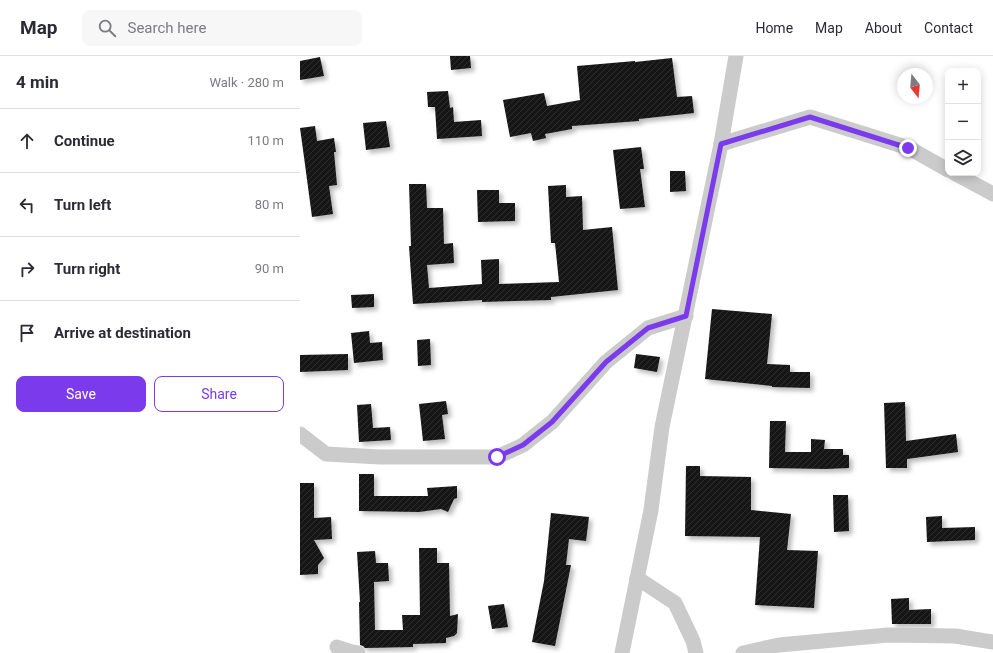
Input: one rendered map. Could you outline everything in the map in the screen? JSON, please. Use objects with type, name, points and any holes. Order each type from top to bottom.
[{"type":"street","points":[[622,653],[651,510],[662,427],[721,144],[736,56]]},
{"type":"street","points":[[721,144],[810,117],[908,148],[945,168]]},
{"type":"street","points":[[960,176],[993,194]]},
{"type":"street","points":[[300,434],[326,454],[380,457],[497,457],[523,445],[552,422],[606,362],[648,328],[686,316]]},
{"type":"street","points":[[637,578],[675,603],[693,641],[696,653]]},
{"type":"street","points":[[742,653],[779,645],[888,635],[955,636],[993,642]]},
{"type":"street","points":[[337,647],[358,653]]},
{"type":"building","points":[[450,56],[470,56],[471,68],[451,70]]},
{"type":"building","points":[[320,57],[324,76],[300,80],[300,61]]},
{"type":"building","points":[[672,58],[677,97],[692,96],[694,113],[639,119],[639,121],[572,126],[572,129],[545,134],[546,138],[533,141],[531,133],[510,137],[503,100],[544,93],[547,106],[580,100],[577,66]]},
{"type":"building","points":[[448,91],[450,108],[453,107],[454,122],[481,120],[482,136],[437,139],[435,107],[428,107],[427,92]]},
{"type":"building","points":[[386,121],[390,147],[366,150],[363,123]]},
{"type":"building","points":[[315,126],[317,141],[334,138],[337,185],[329,186],[333,214],[312,217],[300,128]]},
{"type":"building","points":[[641,147],[644,169],[640,169],[645,207],[620,209],[613,150]]},
{"type":"building","points":[[670,171],[685,171],[686,191],[670,192]]},
{"type":"building","points":[[409,184],[426,184],[427,208],[443,208],[444,244],[453,243],[454,263],[427,265],[429,288],[482,284],[481,260],[499,259],[499,284],[559,282],[555,243],[551,243],[548,186],[566,185],[566,197],[582,196],[583,230],[612,227],[618,290],[551,297],[551,300],[482,302],[482,300],[413,304],[409,246],[411,246]]},
{"type":"building","points":[[477,190],[499,190],[499,203],[515,203],[515,221],[478,222]]},
{"type":"building","points":[[374,294],[374,307],[352,308],[351,295]]},
{"type":"building","points":[[712,309],[772,314],[767,364],[790,365],[790,372],[810,372],[810,388],[772,387],[705,379]]},
{"type":"building","points":[[369,331],[370,343],[382,342],[383,360],[354,363],[351,333]]},
{"type":"building","points":[[430,339],[431,365],[418,366],[417,340]]},
{"type":"building","points":[[348,354],[348,370],[300,372],[300,355]]},
{"type":"building","points":[[636,354],[660,357],[657,372],[634,368]]},
{"type":"building","points":[[446,401],[448,414],[442,415],[445,439],[423,441],[419,404]]},
{"type":"building","points":[[905,402],[906,441],[956,434],[958,452],[907,459],[907,468],[886,468],[884,403]]},
{"type":"building","points":[[371,404],[373,428],[390,427],[391,440],[359,442],[357,405]]},
{"type":"building","points":[[770,421],[786,421],[785,452],[811,452],[811,439],[825,440],[824,449],[843,449],[843,455],[849,455],[849,468],[769,468]]},
{"type":"building","points":[[686,466],[700,466],[700,476],[751,477],[751,510],[791,514],[787,550],[818,551],[814,608],[755,605],[760,537],[685,536]]},
{"type":"building","points":[[359,474],[374,474],[374,496],[428,496],[427,488],[457,486],[457,498],[454,499],[448,512],[441,509],[419,512],[359,511]]},
{"type":"building","points":[[300,483],[314,483],[314,518],[331,517],[332,539],[314,540],[324,558],[318,565],[318,574],[300,575]]},
{"type":"building","points":[[833,495],[848,495],[849,531],[834,532]]},
{"type":"building","points":[[551,513],[589,517],[586,541],[569,539],[566,565],[571,565],[555,646],[532,642],[544,581]]},
{"type":"building","points":[[942,516],[942,528],[975,527],[975,540],[927,542],[926,517]]},
{"type":"building","points":[[419,548],[437,548],[437,563],[449,563],[450,616],[458,614],[457,633],[454,636],[446,638],[446,643],[413,644],[413,647],[365,648],[360,645],[360,602],[357,552],[375,551],[376,563],[388,563],[389,581],[374,582],[375,630],[403,630],[402,615],[420,615]]},
{"type":"building","points":[[909,598],[909,610],[931,609],[931,624],[892,624],[891,599]]},
{"type":"building","points":[[504,604],[508,627],[492,629],[488,606]]},
{"type":"route","points":[[497,457],[523,445],[552,422],[606,362],[648,328],[686,316],[721,144],[810,117],[908,148]]}]
